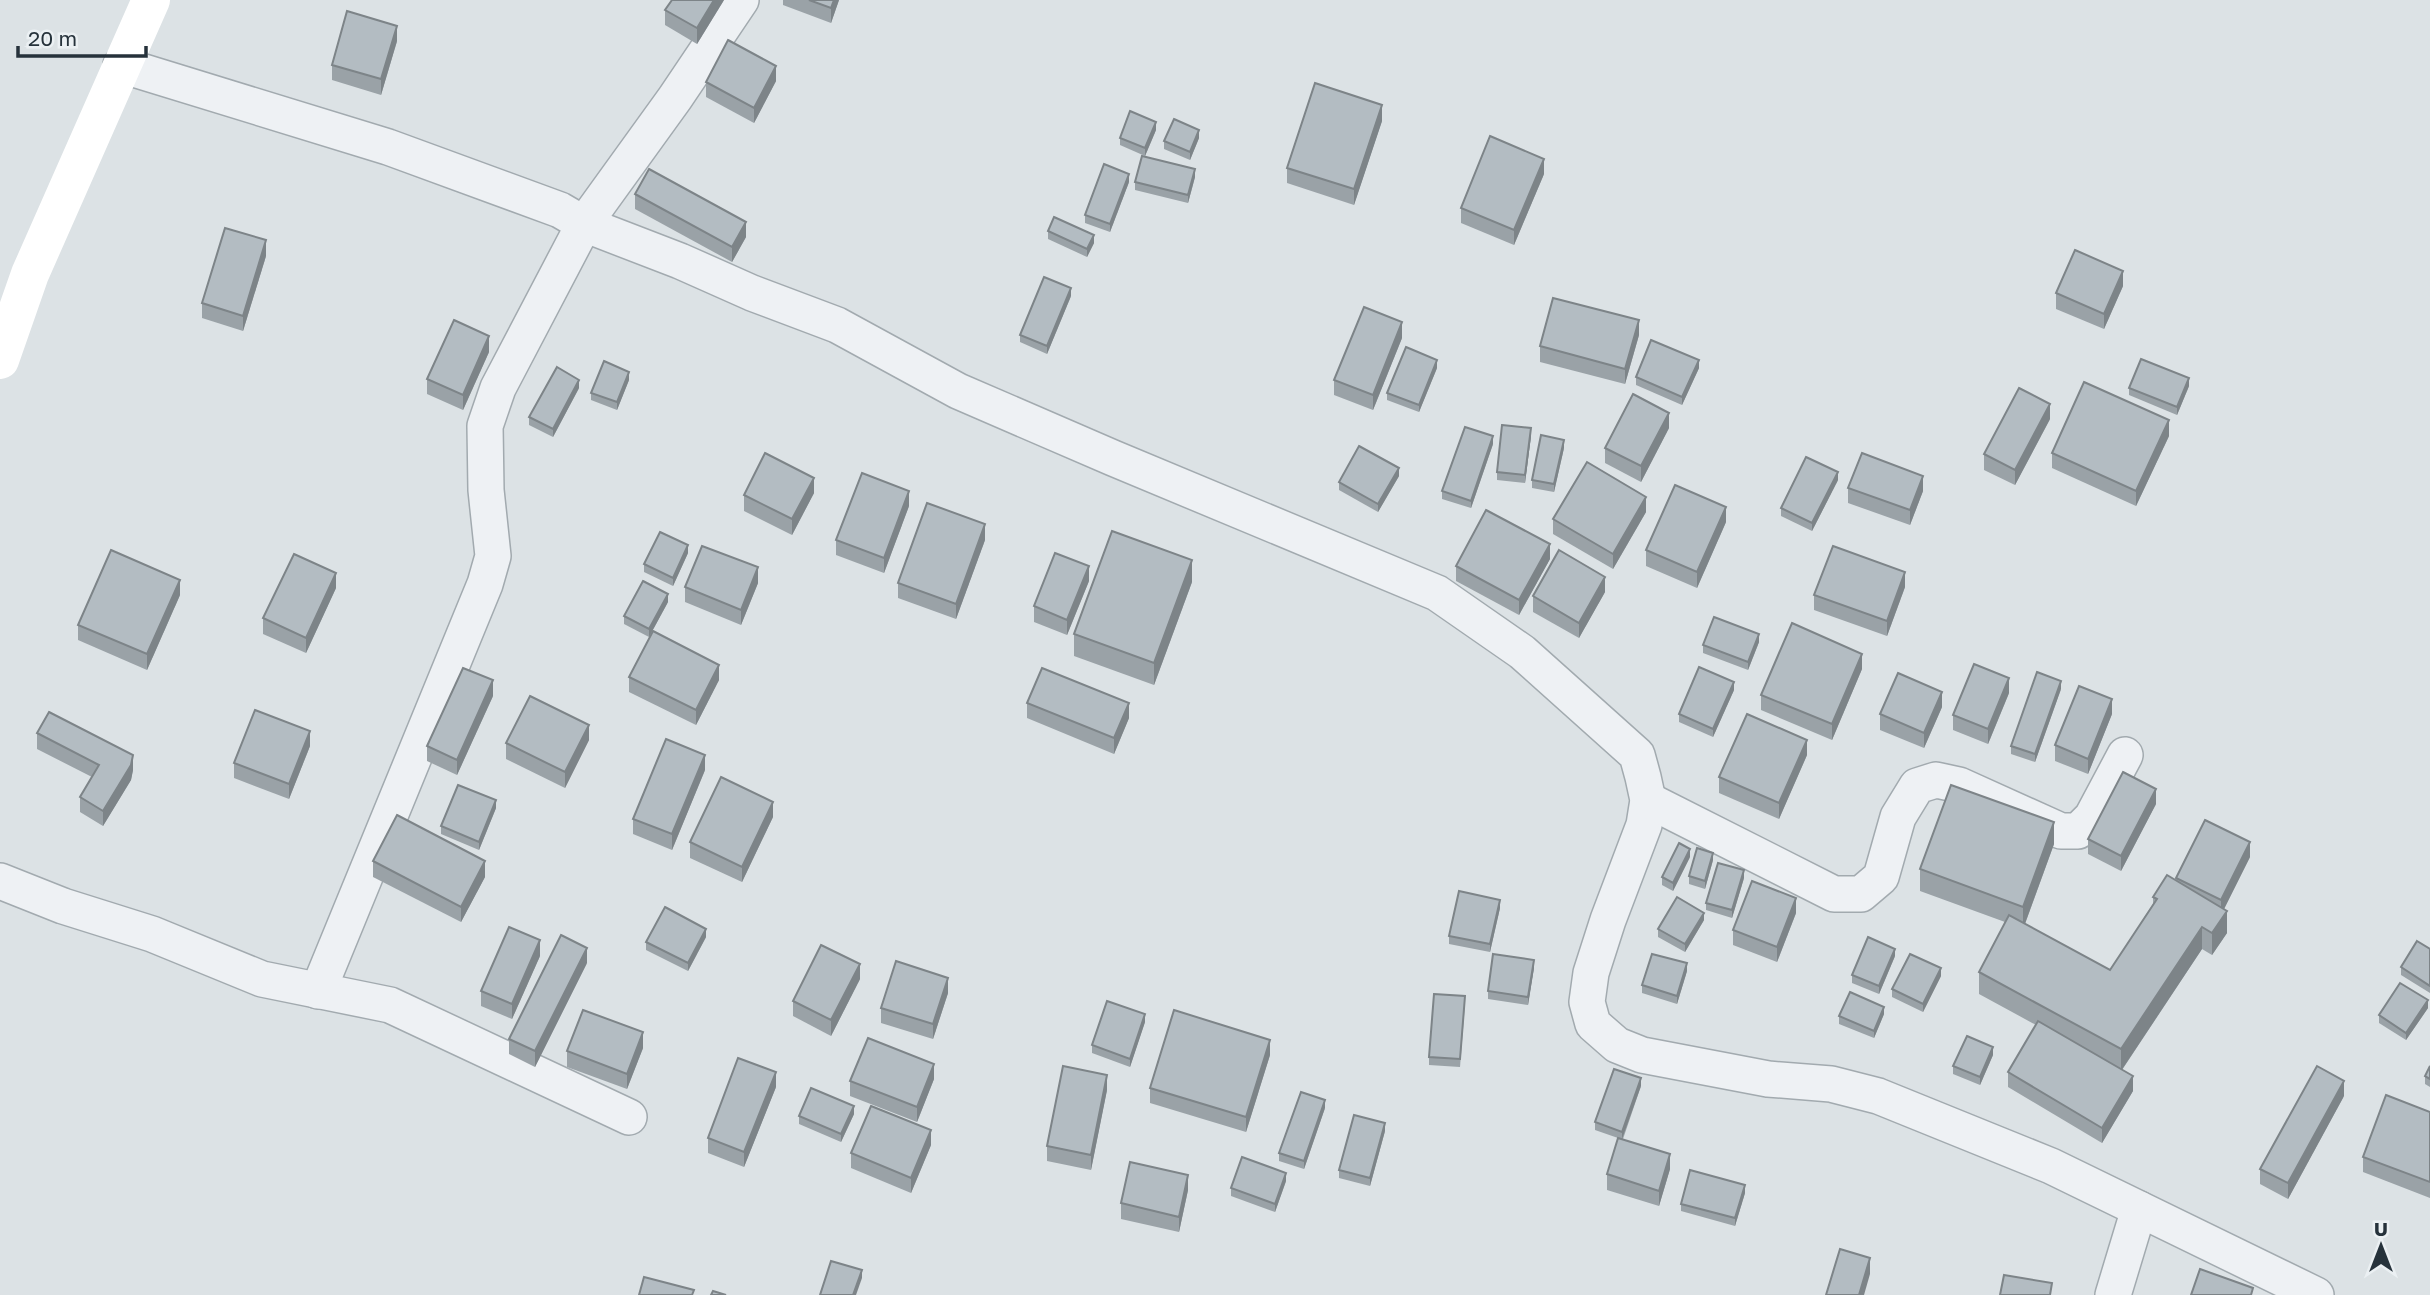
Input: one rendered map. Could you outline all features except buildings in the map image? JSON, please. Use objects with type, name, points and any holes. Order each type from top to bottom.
[{"type":"main road","points":[[0,360],[30,274],[151,0]]},
{"type":"street","points":[[318,991],[485,584],[493,556],[486,490],[485,426],[498,388],[584,224],[675,98],[741,0]]},
{"type":"street","points":[[121,65],[388,148],[560,210],[584,224],[837,325],[958,391],[1437,593],[1522,652],[1637,755],[1648,800],[1644,825],[1608,920],[1591,973],[1587,1002],[1593,1024],[1617,1045],[1642,1055],[1768,1079],[1831,1084],[1878,1096],[2051,1166],[2316,1295]]},
{"type":"street","points":[[1648,800],[1834,894],[1861,894],[1881,877],[1898,817],[1917,786],[1936,780],[1959,785],[2061,831],[2078,831],[2092,817],[2125,755]]},
{"type":"street","points":[[0,881],[63,906],[152,934],[262,979],[390,1005],[629,1117]]},
{"type":"street","points":[[2113,1295],[2139,1209]]}]
